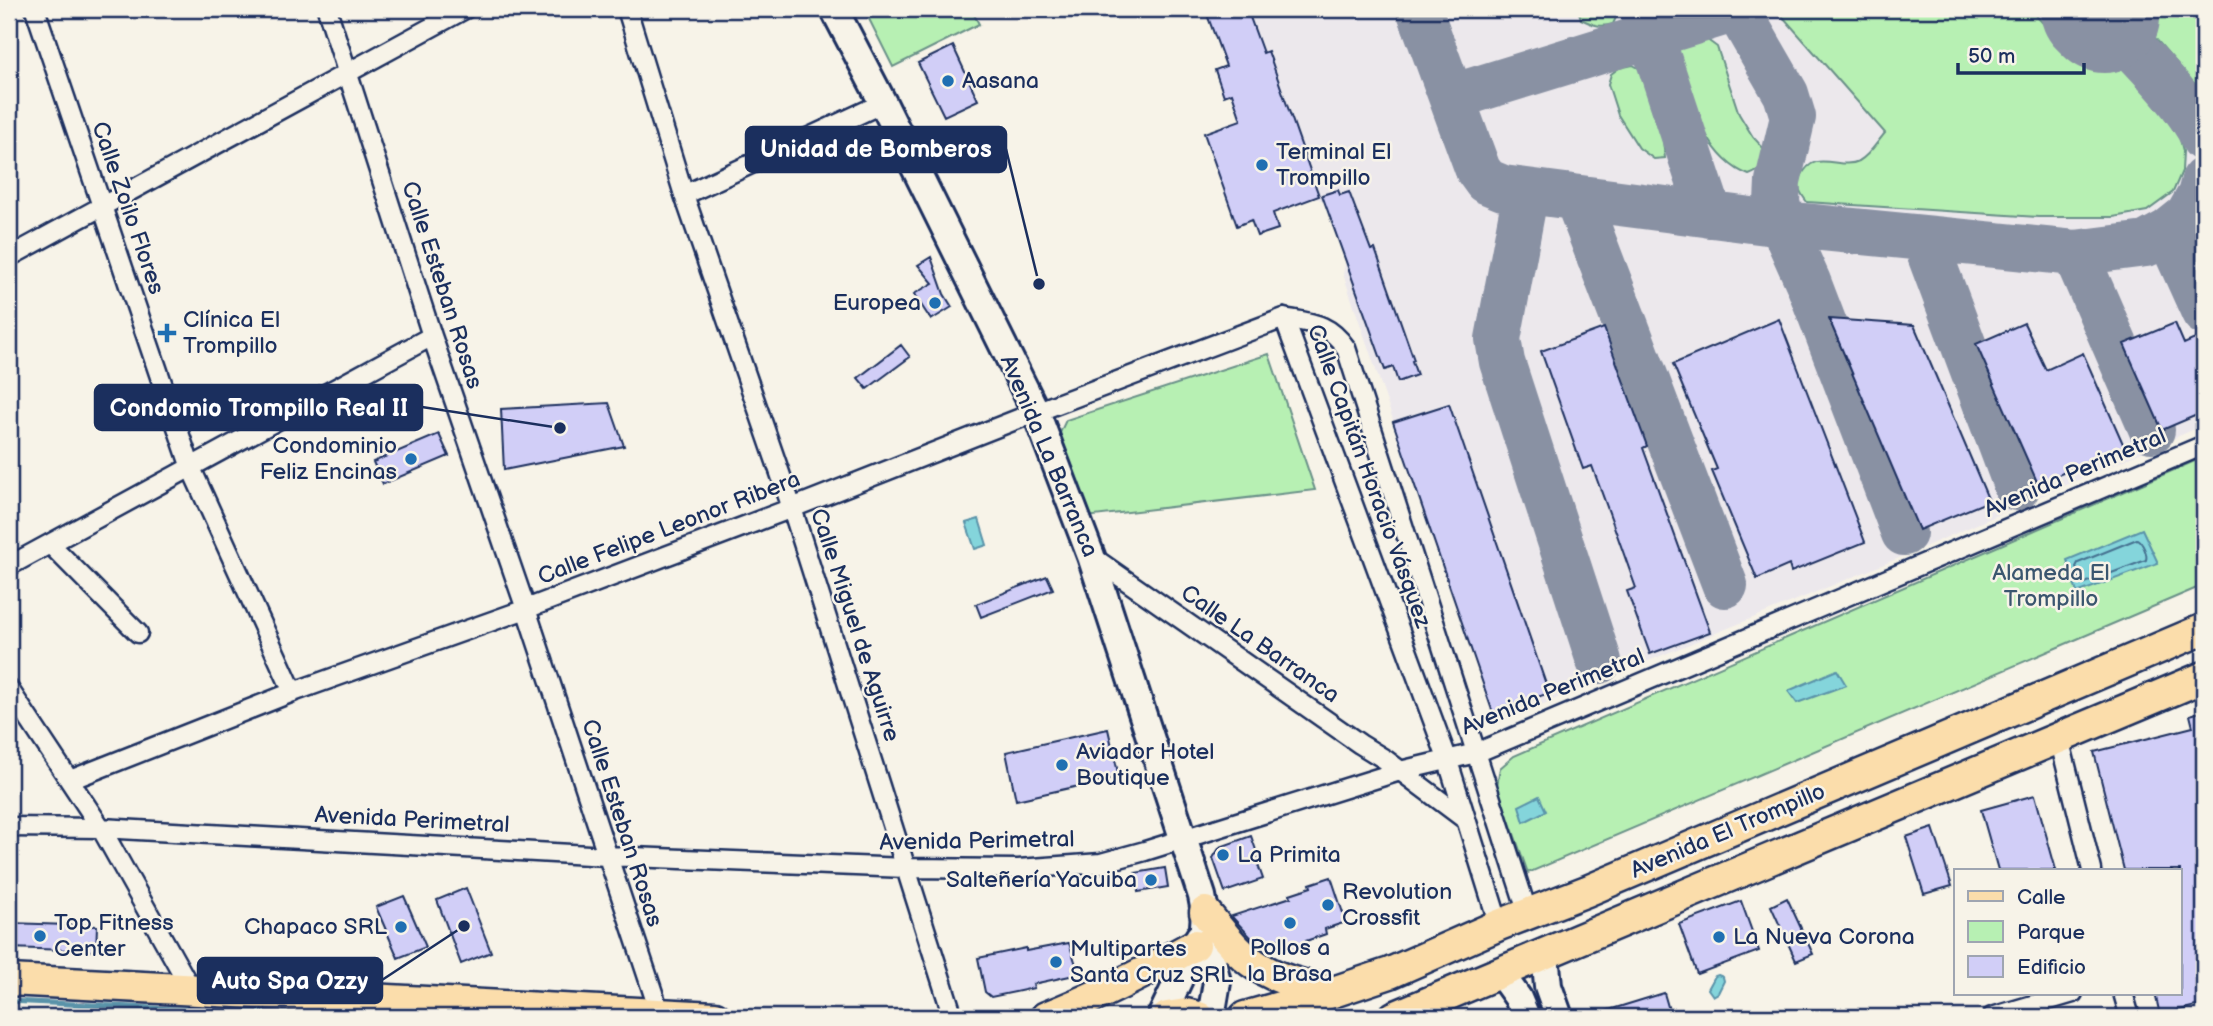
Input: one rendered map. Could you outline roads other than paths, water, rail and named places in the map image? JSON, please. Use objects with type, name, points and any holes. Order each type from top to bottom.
[{"type":"main road","name":"Avenida El Trompillo","points":[[1245,1017],[1390,973],[2204,629]]},
{"type":"main road","name":"Avenida El Trompillo","points":[[1394,1017],[2204,677]]},
{"type":"main road","points":[[1046,1017],[1087,1002],[1136,978],[1201,927],[1228,940],[1262,970],[1288,981],[1333,992]]},
{"type":"main road","points":[[9,980],[715,1017]]},
{"type":"main road","points":[[1167,1017],[1185,1014],[1199,1017]]},
{"type":"street","name":"Calle Zoilo Flores","points":[[35,9],[191,468],[293,692]]},
{"type":"street","name":"Calle Esteban Rosas","points":[[327,9],[432,336],[660,1014]]},
{"type":"street","points":[[9,257],[466,9]]},
{"type":"street","name":"Calle Miguel de Aguirre","points":[[627,9],[684,195],[792,508],[953,1017]]},
{"type":"street","name":"Avenida La Barranca","points":[[835,9],[1036,412],[1091,556],[1202,896],[1201,927],[1216,968],[1217,982],[1211,1017]]},
{"type":"street","points":[[684,195],[883,103]]},
{"type":"street","name":"Calle Felipe Leonor Ribera","points":[[70,780],[293,692],[526,609],[1284,318]]},
{"type":"street","name":"Calle Capitán Horacio Vásquez","points":[[1284,318],[1324,326],[1338,336],[1346,348],[1528,914]]},
{"type":"street","name":"Calle Capitán Horacio Vásquez","points":[[1284,318],[1447,758],[1499,925]]},
{"type":"street","points":[[9,566],[432,336]]},
{"type":"street","name":"Avenida Perimetral","points":[[9,827],[101,828],[607,856],[906,868],[1018,869],[1101,863],[1400,771],[1476,753],[2204,445]]},
{"type":"street","points":[[50,544],[138,633]]},
{"type":"street","name":"Calle La Barranca","points":[[1091,556],[1466,820]]},
{"type":"street","points":[[9,689],[101,828],[191,989]]},
{"type":"street","points":[[2059,738],[2092,869]]},
{"type":"street","points":[[1161,1017],[1201,927]]},
{"type":"street","points":[[1545,954],[1548,986],[1559,1017]]},
{"type":"street","points":[[1500,973],[1518,998],[1526,1017]]},
{"type":"street","points":[[1992,1017],[2066,995]]},
{"type":"street","points":[[2124,995],[2130,1017]]},
{"type":"street","points":[[1532,1017],[1541,1010],[1548,1010],[1559,1017]]},
{"type":"water","points":[[979,519],[987,545],[975,549],[966,523]]},
{"type":"water","points":[[2142,529],[2158,563],[2077,593],[2067,560]]},
{"type":"water","points":[[1837,670],[1846,685],[1797,703],[1788,691]]},
{"type":"water","points":[[1539,796],[1546,811],[1524,822],[1519,806]]},
{"type":"water","points":[[1718,975],[1723,977],[1724,981],[1718,993],[1713,996],[1708,989]]},
{"type":"waterway","points":[[9,1001],[337,1017]]},
{"type":"place","name":"Aasana","points":[[948,81]]},
{"type":"place","name":"Terminal El Trompillo","points":[[1262,165]]},
{"type":"place","name":"Unidad de Bomberos","points":[[1039,284]]},
{"type":"place","name":"Europea","points":[[935,303]]},
{"type":"place","name":"Clínica El Trompillo","points":[[167,333]]},
{"type":"place","name":"Condomio Trompillo Real II","points":[[560,428]]},
{"type":"place","name":"Condominio Feliz Encinas","points":[[411,459]]},
{"type":"place","name":"Aviador Hotel Boutique","points":[[1062,765]]},
{"type":"place","name":"La Primita","points":[[1223,855]]},
{"type":"place","name":"Salteñería Yacuiba","points":[[1151,880]]},
{"type":"place","name":"Revolution Crossfit","points":[[1328,905]]},
{"type":"place","name":"Pollos a la Brasa","points":[[1290,923]]},
{"type":"place","name":"Auto Spa Ozzy","points":[[464,926]]},
{"type":"place","name":"Chapaco SRL","points":[[401,927]]},
{"type":"place","name":"Top Fitness Center","points":[[40,936]]},
{"type":"place","name":"La Nueva Corona","points":[[1719,937]]},
{"type":"place","name":"Multipartes Santa Cruz SRL","points":[[1056,962]]},
{"type":"park label","name":"Alameda El Trompillo","points":[[2051,586]]}]
